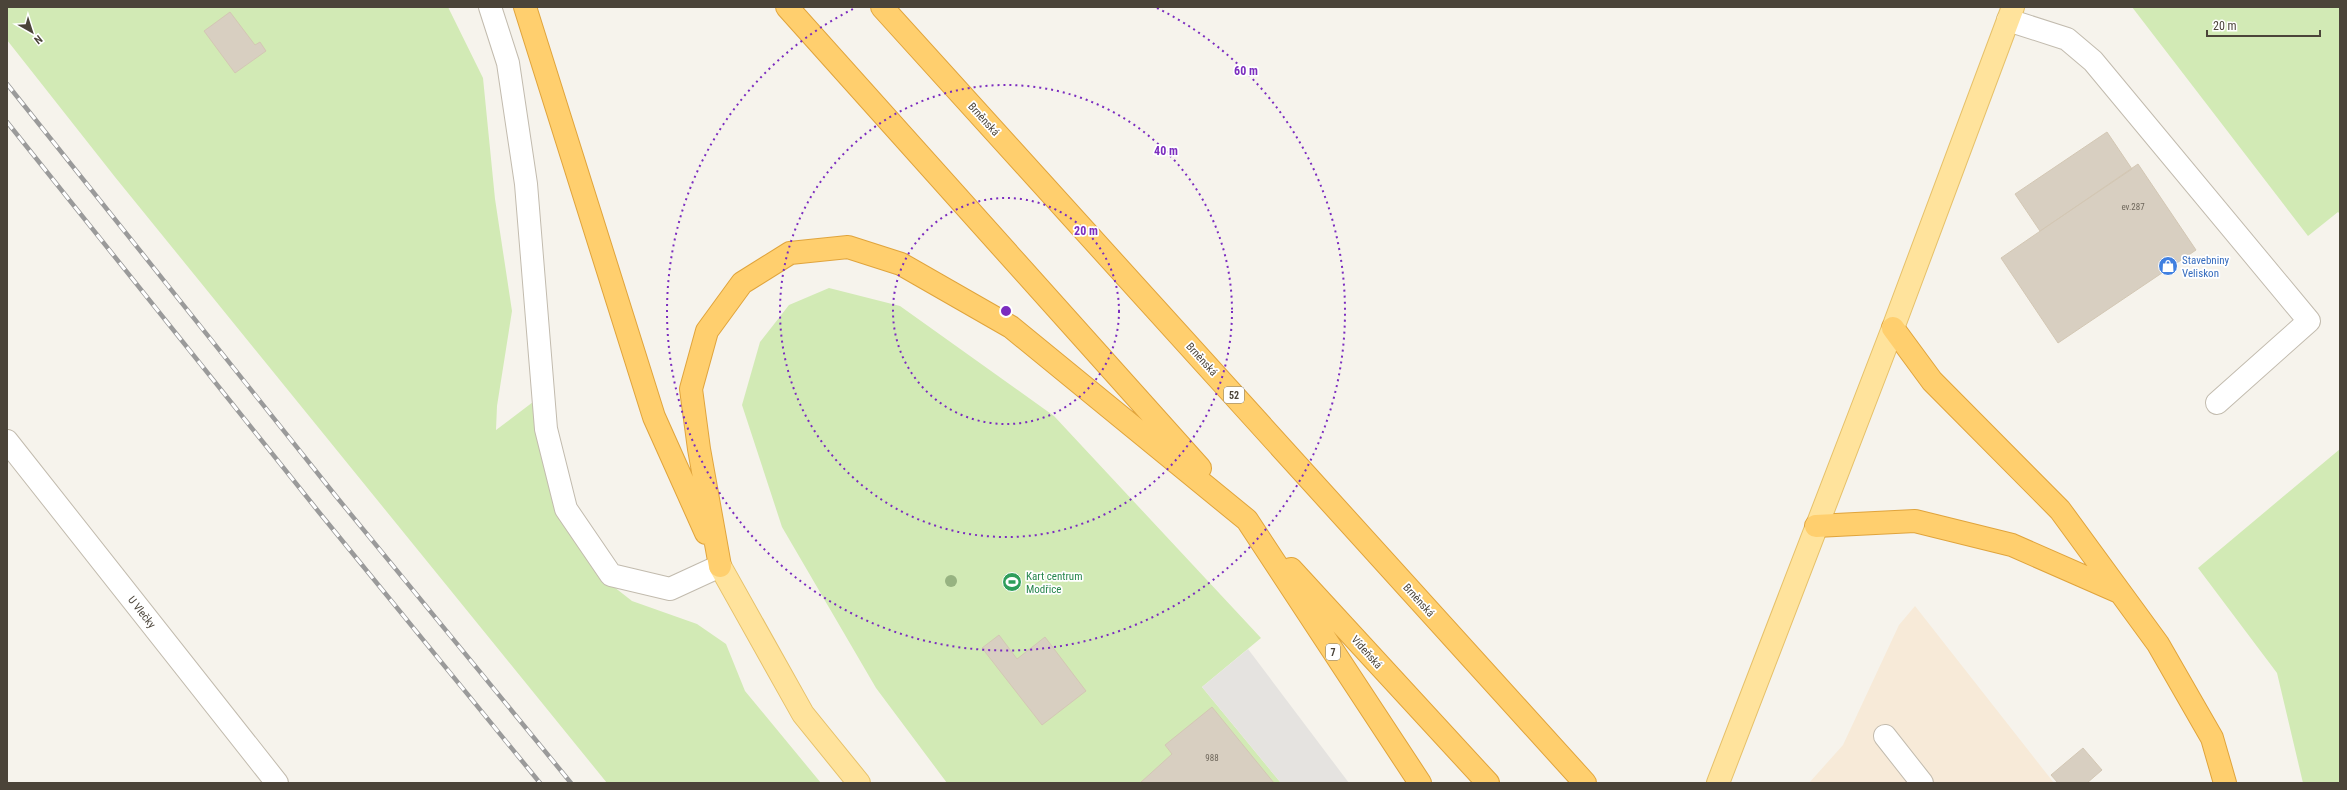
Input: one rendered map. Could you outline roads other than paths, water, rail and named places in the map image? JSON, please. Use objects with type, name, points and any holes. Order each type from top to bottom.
[{"type":"highway","points":[[525,7],[654,417],[720,566]]},
{"type":"highway","points":[[787,7],[1247,520]]},
{"type":"highway","name":"Brněnská","points":[[882,7],[1586,783]]},
{"type":"highway","points":[[720,566],[699,449],[691,389],[707,331],[742,283],[790,253],[848,247],[901,264],[1011,327],[1247,520]]},
{"type":"highway","points":[[1893,328],[1932,381],[2060,510],[2158,644],[2212,738],[2226,783]]},
{"type":"highway","name":"7","points":[[1247,520],[1420,783]]},
{"type":"highway","name":"Vídeňská","points":[[1247,520],[1488,783]]},
{"type":"highway","points":[[1816,526],[1915,521],[2012,545],[2120,592]]},
{"type":"main road","points":[[1718,783],[1893,328],[2011,14]]},
{"type":"main road","points":[[720,566],[802,714],[859,783]]},
{"type":"street","points":[[490,7],[508,63],[526,184],[546,429],[566,509],[611,575],[670,589],[720,566]]},
{"type":"street","points":[[2011,14],[2066,39],[2093,62],[2309,322],[2217,402]]},
{"type":"street","name":"U Vlečky","points":[[7,441],[277,783]]},
{"type":"street","points":[[1885,736],[1922,783]]},
{"type":"railway","points":[[7,84],[335,495],[571,783]]},
{"type":"railway","points":[[7,122],[318,511],[540,783]]},
{"type":"place","name":"Stavebniny Veliskon","points":[[2168,266]]},
{"type":"place","name":"Kart centrum Modřice","points":[[1012,582]]}]
